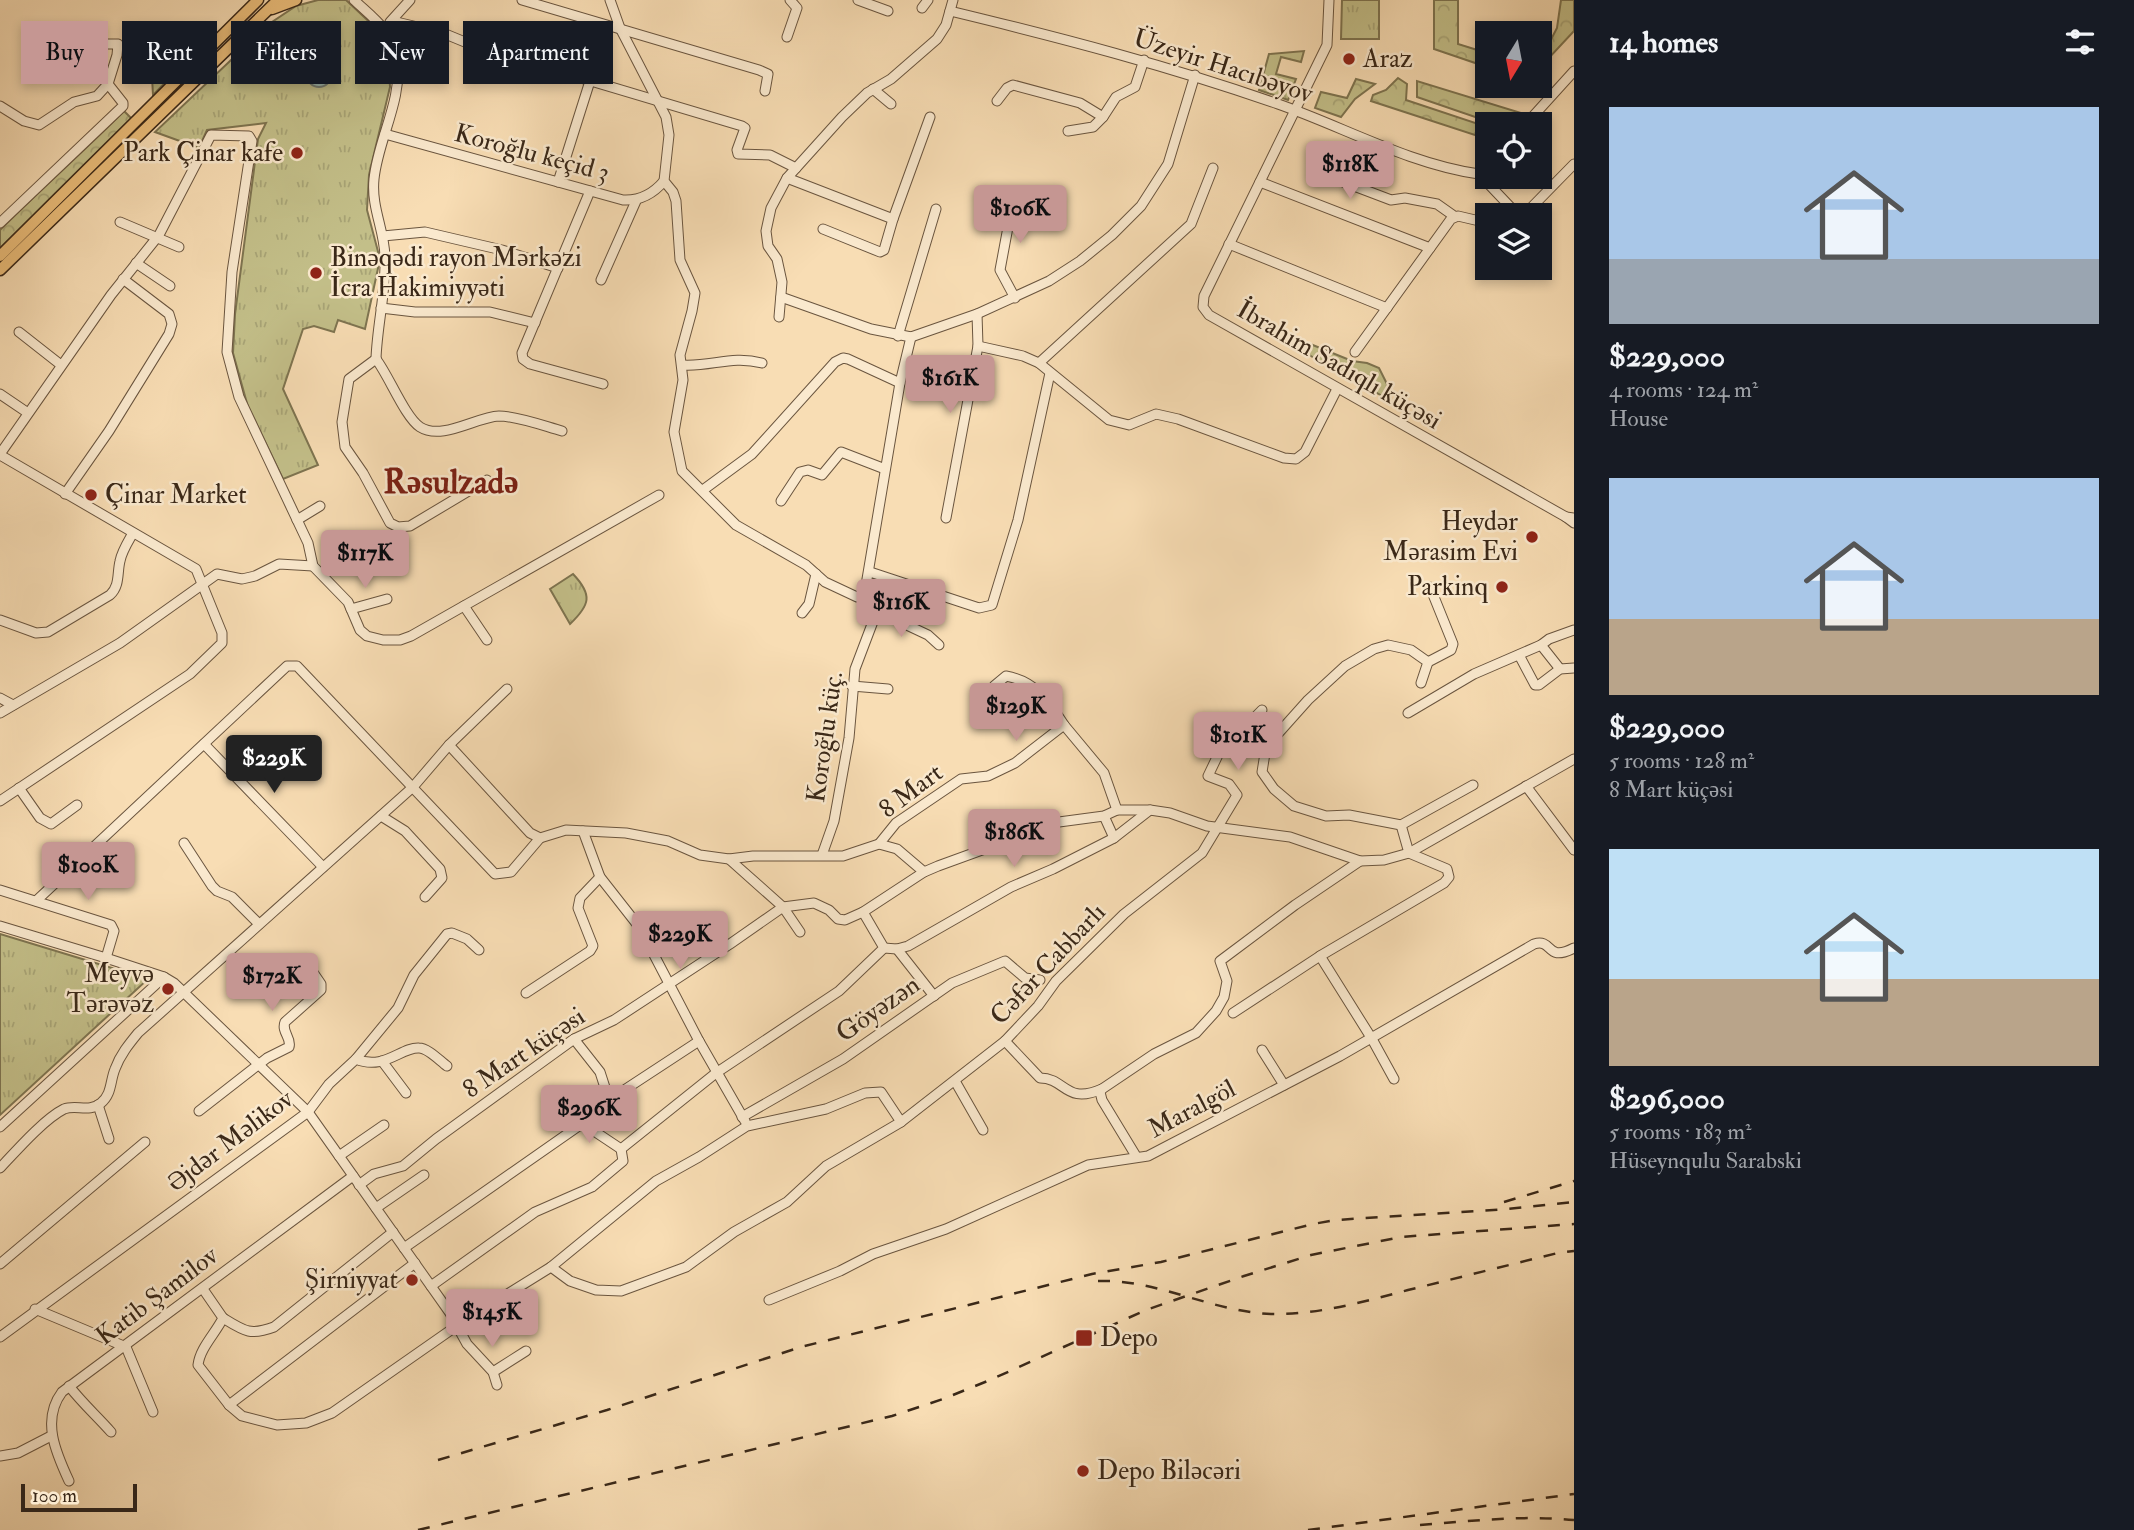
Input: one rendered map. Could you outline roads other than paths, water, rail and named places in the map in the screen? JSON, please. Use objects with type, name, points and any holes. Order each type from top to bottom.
[{"type":"main road","points":[[0,256],[258,0]]},
{"type":"main road","points":[[0,270],[278,0]]},
{"type":"main road","points":[[264,14],[296,0]]},
{"type":"street","points":[[354,0],[376,21]]},
{"type":"street","points":[[392,21],[410,0]]},
{"type":"street","points":[[522,0],[768,74],[765,91]]},
{"type":"street","points":[[610,0],[620,28],[666,117],[669,135],[664,181],[676,201],[680,260],[695,293],[680,355],[683,380],[674,432],[682,471],[691,483],[703,491],[736,525],[806,565],[825,582],[856,597],[864,597],[877,611],[928,635],[939,645]]},
{"type":"street","points":[[787,37],[797,8],[790,0]]},
{"type":"street","points":[[858,0],[888,11]]},
{"type":"street","points":[[779,317],[782,282],[777,259],[768,246],[766,231],[771,208],[787,178],[842,117],[937,39],[946,25],[953,0]]},
{"type":"street","name":"İbrahim Sadıqlı küçəsi","points":[[1329,0],[1327,45],[1204,296],[1203,307],[1209,315],[1571,520]]},
{"type":"street","name":"Üzeyir Hacıbəyov","points":[[950,11],[1195,75],[1295,110],[1381,146],[1460,172],[1475,172]]},
{"type":"street","points":[[0,106],[24,121],[39,125],[75,102],[97,96],[108,84],[118,49],[118,44],[108,44]]},
{"type":"street","points":[[1068,131],[1093,127],[1116,97],[1135,87],[1144,60]]},
{"type":"street","points":[[1537,112],[1574,71]]},
{"type":"street","points":[[781,297],[898,336],[911,337],[977,314],[1049,281],[1080,261],[1112,235],[1141,206],[1168,164],[1195,75]]},
{"type":"street","points":[[0,223],[122,106],[123,103],[108,84]]},
{"type":"street","points":[[397,84],[379,153],[373,197],[375,214],[383,236],[385,258],[376,359],[410,417],[421,428],[457,428],[499,416],[562,431]]},
{"type":"street","points":[[558,182],[589,84]]},
{"type":"street","points":[[600,84],[742,126],[745,128],[738,154],[770,155],[796,168]]},
{"type":"street","points":[[997,101],[1007,88],[1013,85],[1080,103],[1103,117]]},
{"type":"street","points":[[873,89],[891,104]]},
{"type":"street","points":[[824,229],[883,252],[930,117]]},
{"type":"street","name":"Koroğlu keçid 3","points":[[385,134],[623,200],[636,201],[657,189],[664,181]]},
{"type":"street","points":[[0,801],[190,674],[222,643],[222,633],[196,569],[0,455],[123,279],[156,239],[211,135],[249,136],[253,141],[232,272],[227,352],[239,397],[311,550],[313,566]]},
{"type":"street","points":[[1536,203],[1574,164]]},
{"type":"street","points":[[1039,363],[1191,225],[1213,169]]},
{"type":"street","points":[[787,178],[893,219]]},
{"type":"street","points":[[1334,178],[1391,200],[1405,198],[1437,204],[1454,216],[1475,220]]},
{"type":"street","points":[[1260,182],[1430,248]]},
{"type":"street","points":[[1494,189],[1506,203]]},
{"type":"street","points":[[590,191],[522,353],[523,359],[530,364],[603,384]]},
{"type":"street","points":[[1014,194],[1000,270],[1015,298]]},
{"type":"street","points":[[601,280],[636,201]]},
{"type":"street","points":[[898,336],[936,209]]},
{"type":"street","points":[[1355,352],[1454,216]]},
{"type":"street","points":[[120,222],[179,247]]},
{"type":"street","points":[[383,236],[425,232],[502,250],[558,268]]},
{"type":"street","points":[[1229,244],[1387,308]]},
{"type":"street","points":[[136,263],[170,286]]},
{"type":"street","points":[[65,494],[109,431],[169,334],[172,324],[169,314],[123,279]]},
{"type":"street","points":[[381,308],[415,312],[490,312],[535,323]]},
{"type":"street","points":[[946,518],[978,346],[977,314]]},
{"type":"street","points":[[19,332],[61,365]]},
{"type":"street","points":[[864,597],[900,383],[911,337]]},
{"type":"street","points":[[978,346],[1023,356],[1039,363],[1109,421],[1129,425],[1156,414],[1178,419],[1284,458],[1296,459],[1305,453],[1337,388]]},
{"type":"street","points":[[376,359],[349,379],[342,422],[345,447],[363,473],[390,523],[398,527],[410,526],[487,480]]},
{"type":"street","points":[[682,365],[697,366],[739,359],[762,363]]},
{"type":"street","points":[[703,491],[752,454],[835,362],[848,359],[900,383]]},
{"type":"street","points":[[870,572],[979,608],[992,605],[1018,520],[1050,373]]},
{"type":"street","points":[[0,394],[28,412]]},
{"type":"street","points":[[781,500],[800,472],[807,470],[822,475],[841,452],[885,469]]},
{"type":"street","points":[[0,713],[120,643],[217,574],[243,579],[256,576],[279,564],[313,566],[339,590],[360,630],[367,636],[400,640],[659,495]]},
{"type":"street","points":[[297,520],[320,506]]},
{"type":"street","points":[[0,620],[36,633],[48,632],[110,595],[115,591],[120,560],[132,533]]},
{"type":"street","points":[[802,613],[809,604],[816,574]]},
{"type":"street","points":[[1420,683],[1428,662],[1451,650],[1453,644],[1430,587]]},
{"type":"street","points":[[351,609],[387,599]]},
{"type":"street","points":[[464,606],[487,640]]},
{"type":"street","name":"Koroğlu küç.","points":[[822,855],[834,821],[849,738],[855,669],[877,611]]},
{"type":"street","points":[[1408,713],[1474,674],[1574,630]]},
{"type":"street","points":[[1541,645],[1560,669]]},
{"type":"street","points":[[1428,662],[1411,650],[1388,646],[1374,649],[1345,666],[1308,700],[1266,747],[1262,772],[1274,789],[1294,806],[1325,816],[1349,815],[1401,825],[1473,785]]},
{"type":"street","points":[[1519,655],[1535,685],[1539,685],[1560,669],[1574,668]]},
{"type":"street","points":[[36,901],[287,666],[297,666],[495,874],[511,872],[540,838],[566,830],[626,833],[668,841],[700,855],[729,859],[753,856],[843,856],[879,844],[897,849],[924,872]]},
{"type":"street","points":[[994,686],[1006,676],[1023,679],[1049,702],[1104,773],[1117,810]]},
{"type":"street","points":[[852,686],[888,689]]},
{"type":"street","points":[[0,1168],[29,1136],[64,1110],[87,1109],[98,1105],[110,1093],[115,1070],[127,1047],[182,992],[413,787],[449,745],[507,690]]},
{"type":"street","points":[[0,698],[13,705]]},
{"type":"street","name":"Cəfər Cabbarlı","points":[[551,1267],[570,1281],[596,1290],[621,1291],[686,1267],[734,1232],[787,1202],[826,1166],[901,1122],[955,1081],[1005,1041],[1038,1006],[1056,981],[1124,914],[1202,853],[1237,794],[1229,784],[1208,776],[1218,755],[1262,710]]},
{"type":"street","name":"8 Mart","points":[[879,844],[896,823],[961,779],[988,776],[1015,763],[1064,724]]},
{"type":"street","points":[[204,744],[323,867]]},
{"type":"street","points":[[449,745],[530,833],[540,838]]},
{"type":"street","points":[[783,907],[814,904],[829,910],[838,919],[845,920],[863,912],[924,872],[1059,822],[1104,816],[1117,810],[1170,813],[1217,827],[1290,837],[1360,861],[1384,860],[1409,853],[1574,759]]},
{"type":"street","points":[[1526,786],[1574,850]]},
{"type":"street","points":[[19,788],[40,818],[51,824],[77,805]]},
{"type":"street","points":[[884,948],[908,946],[1011,887],[1114,838],[1150,810]]},
{"type":"street","points":[[381,816],[405,831],[442,872],[440,882],[425,897]]},
{"type":"street","points":[[1104,816],[1114,838]]},
{"type":"street","points":[[1401,825],[1409,853]]},
{"type":"street","points":[[583,831],[600,877],[640,928],[716,1073],[745,1121]]},
{"type":"street","points":[[184,842],[212,886],[232,897],[258,924]]},
{"type":"street","points":[[1233,1013],[1450,877],[1447,869],[1409,853]]},
{"type":"street","points":[[729,859],[783,907],[800,932]]},
{"type":"street","points":[[1005,1041],[1040,1078],[1048,1078],[1070,1093],[1088,1095],[1102,1089],[1154,1054],[1196,1032],[1216,1011],[1224,997],[1227,981],[1220,961],[1360,861]]},
{"type":"street","points":[[527,993],[590,951],[593,946],[578,908],[580,898],[600,877]]},
{"type":"street","points":[[0,890],[111,925],[114,931],[106,958]]},
{"type":"street","name":"8 Mart küçəsi","points":[[359,1185],[374,1174],[403,1166],[574,1039],[614,1020],[783,907]]},
{"type":"street","name":"Göyəzən","points":[[621,1149],[716,1073],[839,991],[884,948],[863,912]]},
{"type":"street","points":[[0,926],[164,977],[182,992],[308,1112],[458,1325],[471,1350],[493,1372],[497,1385]]},
{"type":"street","name":"Əjdər Məlikov","points":[[2,1331],[308,1112],[329,1084],[356,1059],[398,1008],[414,975],[447,934],[452,933],[467,939],[479,950]]},
{"type":"street","name":"Maralgöl","points":[[769,1300],[840,1271],[873,1254],[946,1229],[1088,1165],[1148,1156],[1372,1039],[1534,944],[1545,944],[1559,955],[1574,948]]},
{"type":"street","points":[[897,948],[934,996]]},
{"type":"street","points":[[1320,957],[1394,1079]]},
{"type":"street","name":"Göyəzən","points":[[745,1121],[843,1059],[952,984],[1005,961],[1025,978],[1040,980]]},
{"type":"street","points":[[199,1111],[267,1058],[289,1047],[285,1022],[321,989],[321,984],[308,965]]},
{"type":"street","points":[[0,1127],[164,977]]},
{"type":"street","points":[[574,1039],[600,1072],[609,1100]]},
{"type":"street","points":[[404,1248],[593,1116],[609,1100],[699,1041]]},
{"type":"street","points":[[356,1059],[362,1062],[383,1061],[423,1048],[447,1066]]},
{"type":"street","points":[[1262,1050],[1284,1085]]},
{"type":"street","points":[[383,1061],[407,1093]]},
{"type":"street","points":[[955,1081],[983,1130]]},
{"type":"street","points":[[1102,1089],[1102,1100],[1136,1156]]},
{"type":"street","points":[[223,1318],[215,1335],[199,1354],[198,1365],[229,1405],[242,1416],[277,1425],[306,1423],[332,1413],[458,1325],[551,1267],[656,1181],[699,1157],[745,1121],[826,1109],[865,1093],[881,1092],[901,1122]]},
{"type":"street","points":[[98,1105],[109,1139]]},
{"type":"street","points":[[431,1286],[535,1212],[592,1187],[624,1161],[621,1149],[597,1133],[593,1116]]},
{"type":"street","points":[[339,1156],[384,1125]]},
{"type":"street","points":[[0,1264],[145,1142]]},
{"type":"street","points":[[376,1208],[424,1175]]},
{"type":"street","name":"Katib Şamilov","points":[[69,1481],[51,1436],[56,1400],[69,1387],[353,1176]]},
{"type":"street","points":[[203,1289],[223,1318],[245,1332],[261,1332],[275,1327],[393,1232]]},
{"type":"street","points":[[229,1405],[415,1263]]},
{"type":"street","points":[[34,1309],[126,1347],[153,1412]]},
{"type":"street","points":[[493,1372],[526,1351]]},
{"type":"street","points":[[69,1387],[111,1432]]},
{"type":"street","points":[[0,1456],[18,1453],[51,1436]]},
{"type":"water","points":[[310,84],[328,84],[319,87]]},
{"type":"railway","points":[[1504,1202],[1574,1181]]},
{"type":"railway","points":[[438,1460],[607,1410],[801,1347],[1092,1274],[1161,1262],[1336,1220],[1574,1202]]},
{"type":"railway","points":[[418,1530],[892,1416],[990,1380],[1146,1310],[1311,1255],[1401,1237],[1574,1224]]},
{"type":"railway","points":[[1098,1281],[1142,1285],[1249,1312],[1288,1314],[1357,1303],[1574,1251]]},
{"type":"railway","points":[[1308,1530],[1574,1494]]},
{"type":"railway","points":[[1420,1525],[1517,1518],[1574,1520]]},
{"type":"place","name":"Araz","points":[[1349,59]]},
{"type":"place","name":"Park Çinar kafe","points":[[297,153]]},
{"type":"place","name":"Binəqədi rayon Mərkəzi İcra Hakimiyyəti","points":[[316,273]]},
{"type":"place","name":"Çinar Market","points":[[91,495]]},
{"type":"place","name":"Heydər Mərasim Evi","points":[[1532,537]]},
{"type":"place","name":"Parkinq","points":[[1502,587]]},
{"type":"place","name":"Meyvə Tərəvəz","points":[[168,989]]},
{"type":"place","name":"Şirniyyat","points":[[412,1280]]},
{"type":"place","name":"Depo","points":[[1084,1338]]},
{"type":"place","name":"Depo Biləcəri","points":[[1083,1471]]},
{"type":"district","name":"Rəsulzadə","points":[[451,482]]}]
